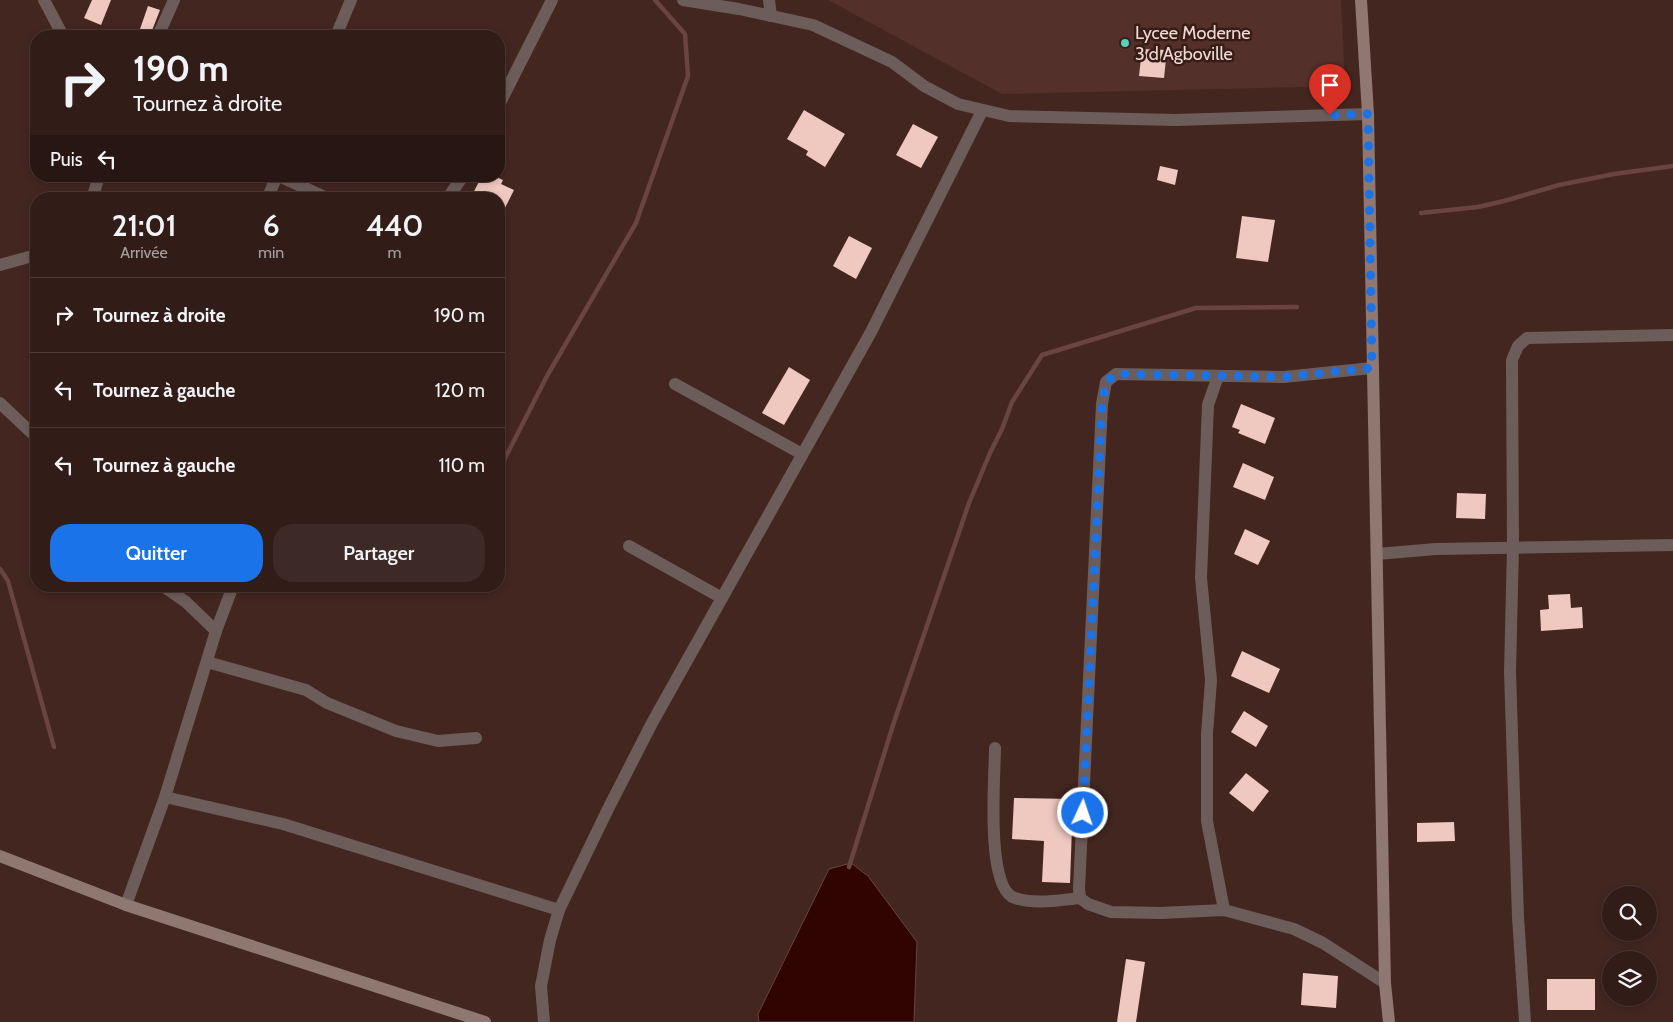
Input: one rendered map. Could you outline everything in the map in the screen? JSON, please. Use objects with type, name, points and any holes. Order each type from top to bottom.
[{"type":"main road","points":[[1361,0],[1368,114],[1385,983],[1389,1022]]},
{"type":"main road","points":[[0,856],[126,905],[485,1022]]},
{"type":"street","points":[[44,0],[60,30]]},
{"type":"street","points":[[161,30],[174,0]]},
{"type":"street","points":[[338,30],[351,0]]},
{"type":"street","points":[[505,93],[552,0]]},
{"type":"street","points":[[683,0],[813,25],[892,62],[924,86],[958,104],[1009,116],[1174,120],[1368,114]]},
{"type":"street","points":[[769,0],[771,16]]},
{"type":"street","points":[[544,1022],[541,986],[550,940],[559,910],[608,807],[652,723],[871,332],[982,111]]},
{"type":"street","points":[[291,182],[313,192]]},
{"type":"street","points":[[0,265],[30,258]]},
{"type":"street","points":[[1525,1022],[1518,917],[1510,672],[1513,547],[1512,360],[1518,346],[1527,338],[1544,336],[1673,335]]},
{"type":"street","points":[[1080,898],[1102,404],[1106,382],[1116,374],[1284,377],[1372,368]]},
{"type":"street","points":[[1218,376],[1208,405],[1201,578],[1211,680],[1207,734],[1207,821],[1224,910]]},
{"type":"street","points":[[675,384],[802,454]]},
{"type":"street","points":[[0,403],[30,430]]},
{"type":"street","points":[[1377,554],[1436,548],[1673,545]]},
{"type":"street","points":[[630,546],[722,598]]},
{"type":"street","points":[[172,592],[186,602],[216,631]]},
{"type":"street","points":[[126,905],[165,798],[216,631],[232,592]]},
{"type":"street","points":[[206,662],[306,690],[327,703],[396,731],[438,741],[476,738]]},
{"type":"street","points":[[995,748],[995,856],[1000,882],[1007,894],[1014,898],[1040,901],[1080,898],[1088,904],[1111,912],[1161,913],[1224,910],[1294,929],[1323,943],[1385,983]]},
{"type":"street","points":[[165,798],[283,824],[559,910]]},
{"type":"shaded area","name":"Lycee Moderne 3 d Agboville","points":[[828,0],[1341,0],[1345,86],[1002,94]]},
{"type":"shaded area","points":[[851,863],[868,876],[917,942],[914,1022],[759,1022],[758,1014],[829,869]]},
{"type":"building","points":[[92,0],[111,0],[101,25],[84,18]]},
{"type":"building","points":[[148,6],[160,10],[152,30],[140,29]]},
{"type":"building","points":[[1142,49],[1167,50],[1164,78],[1139,76]]},
{"type":"building","points":[[804,110],[845,134],[825,167],[806,155],[808,151],[787,139]]},
{"type":"building","points":[[913,124],[938,137],[921,168],[896,155]]},
{"type":"building","points":[[1160,166],[1178,170],[1175,185],[1157,180]]},
{"type":"building","points":[[479,182],[502,182],[501,184],[514,190],[505,208],[505,192],[474,192]]},
{"type":"building","points":[[1242,216],[1275,220],[1268,262],[1236,258]]},
{"type":"building","points":[[849,236],[872,248],[856,279],[833,266]]},
{"type":"building","points":[[789,367],[810,380],[784,425],[762,413]]},
{"type":"building","points":[[1241,404],[1275,418],[1265,444],[1238,433],[1240,430],[1232,427]]},
{"type":"building","points":[[1243,463],[1274,477],[1265,500],[1233,487]]},
{"type":"building","points":[[1457,493],[1486,494],[1485,519],[1456,518]]},
{"type":"building","points":[[1245,529],[1270,541],[1258,565],[1234,554]]},
{"type":"building","points":[[1570,594],[1571,608],[1582,607],[1583,628],[1541,631],[1540,610],[1549,609],[1548,595]]},
{"type":"building","points":[[1242,651],[1280,669],[1269,693],[1231,676]]},
{"type":"building","points":[[1244,711],[1268,726],[1256,747],[1231,732]]},
{"type":"building","points":[[1246,773],[1269,791],[1253,812],[1229,793]]},
{"type":"building","points":[[1014,798],[1073,799],[1070,883],[1042,882],[1044,841],[1012,839]]},
{"type":"building","points":[[1454,822],[1455,841],[1417,842],[1417,823]]},
{"type":"building","points":[[1126,959],[1145,962],[1136,1022],[1117,1022]]},
{"type":"building","points":[[1303,973],[1338,976],[1336,1008],[1301,1005]]},
{"type":"building","points":[[1547,979],[1595,979],[1595,1010],[1547,1010]]},
{"type":"waterway","points":[[505,458],[547,376],[636,223],[688,76],[685,34],[655,0]]},
{"type":"waterway","points":[[1421,213],[1478,207],[1559,185],[1614,174],[1673,166]]},
{"type":"waterway","points":[[849,867],[894,722],[969,503],[1012,402],[1042,355],[1196,308],[1297,307]]},
{"type":"waterway","points":[[0,569],[8,581],[54,747]]},
{"type":"place","name":"Lycee Moderne 3 d Agboville","points":[[1125,43]]},
{"type":"route","points":[[1083,813],[1102,404],[1106,382],[1116,374],[1284,377],[1372,368],[1368,114],[1330,115]]}]
